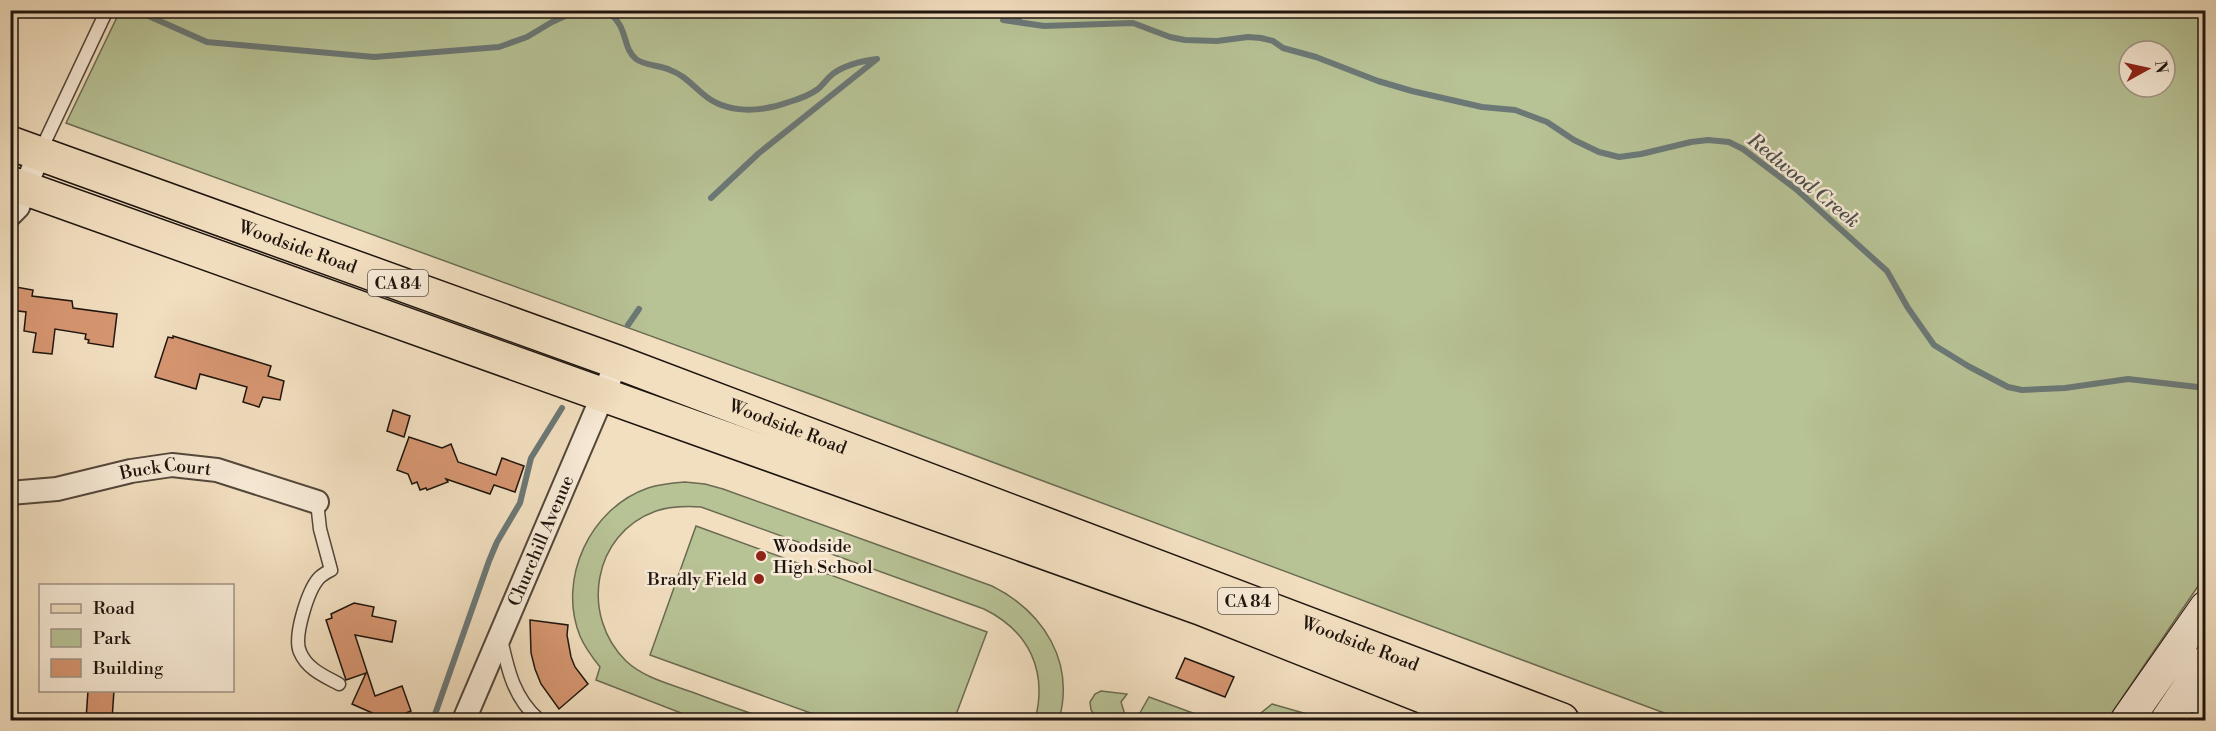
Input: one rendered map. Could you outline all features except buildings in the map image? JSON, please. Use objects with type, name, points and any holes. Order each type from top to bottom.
[{"type":"main road","name":"Woodside Road","points":[[25,148],[617,362],[1562,720]]},
{"type":"main road","name":"Woodside Road","points":[[16,196],[604,394],[1200,608],[1483,720]]},
{"type":"main road","points":[[2127,720],[2205,607]]},
{"type":"main road","points":[[2154,681],[2184,711],[2205,662]]},
{"type":"street","points":[[16,196],[25,148]]},
{"type":"street","name":"Churchill Avenue","points":[[464,720],[617,362]]},
{"type":"street","name":"Buck Court","points":[[10,493],[57,489],[131,471],[172,465],[217,470],[316,502]]},
{"type":"lane","points":[[25,148],[107,10]]},
{"type":"lane","points":[[316,502],[320,529],[331,570],[319,577],[309,596],[300,626],[298,650],[316,672],[339,684]]},
{"type":"lane","points":[[501,635],[509,676],[529,712],[539,720]]},
{"type":"green space","points":[[120,11],[2205,11],[2205,576],[2107,720],[1683,720],[821,398],[66,123]]},
{"type":"green space","points":[[685,482],[723,489],[992,586],[1010,597],[1027,610],[1040,625],[1059,659],[1063,678],[1063,699],[1059,720],[1035,720],[1039,685],[1031,654],[1013,629],[1000,618],[984,609],[701,507],[678,507],[656,511],[634,522],[618,538],[606,557],[600,578],[598,600],[602,622],[611,643],[626,661],[641,672],[770,720],[699,720],[596,680],[600,667],[580,636],[574,614],[573,592],[576,569],[584,548],[595,529],[627,498],[648,488]]},
{"type":"green space","name":"Bradly Field","points":[[696,526],[987,632],[954,720],[830,720],[650,655]]},
{"type":"green space","points":[[1101,691],[1127,694],[1121,702],[1125,715],[1137,718],[1149,697],[1212,720],[1110,720],[1106,715],[1098,720],[1091,710],[1090,702],[1095,694]]},
{"type":"green space","points":[[1272,704],[1328,720],[1252,720]]},
{"type":"waterway","name":"Redwood Creek","points":[[135,10],[207,42],[374,57],[499,47],[527,37],[578,10]]},
{"type":"waterway","name":"Redwood Creek","points":[[605,10],[613,16],[622,29],[628,49],[636,59],[675,72],[712,101],[723,106],[745,110],[768,108],[797,100],[815,91],[844,67],[877,59]]},
{"type":"waterway","name":"Redwood Creek","points":[[1012,10],[1020,22]]},
{"type":"waterway","name":"Redwood Creek","points":[[1003,20],[1044,26],[1133,23],[1170,37],[1185,40],[1217,41],[1248,37],[1261,38],[1273,41],[1283,48],[1316,57],[1378,81],[1412,91],[1482,107],[1515,110],[1547,122],[1574,140],[1599,152],[1619,157],[1691,142],[1708,140],[1729,142],[1743,149],[1796,189],[1887,271],[1908,308],[1934,345],[2008,387],[2022,390],[2065,388],[2128,379],[2206,388]]},
{"type":"waterway","points":[[711,198],[759,153],[877,59]]},
{"type":"waterway","points":[[628,325],[639,309]]},
{"type":"waterway","points":[[433,720],[489,561],[497,542],[520,503],[531,458],[562,408]]},
{"type":"place","name":"Woodside High School","points":[[761,556]]},
{"type":"place","name":"Bradly Field","points":[[759,579]]}]
